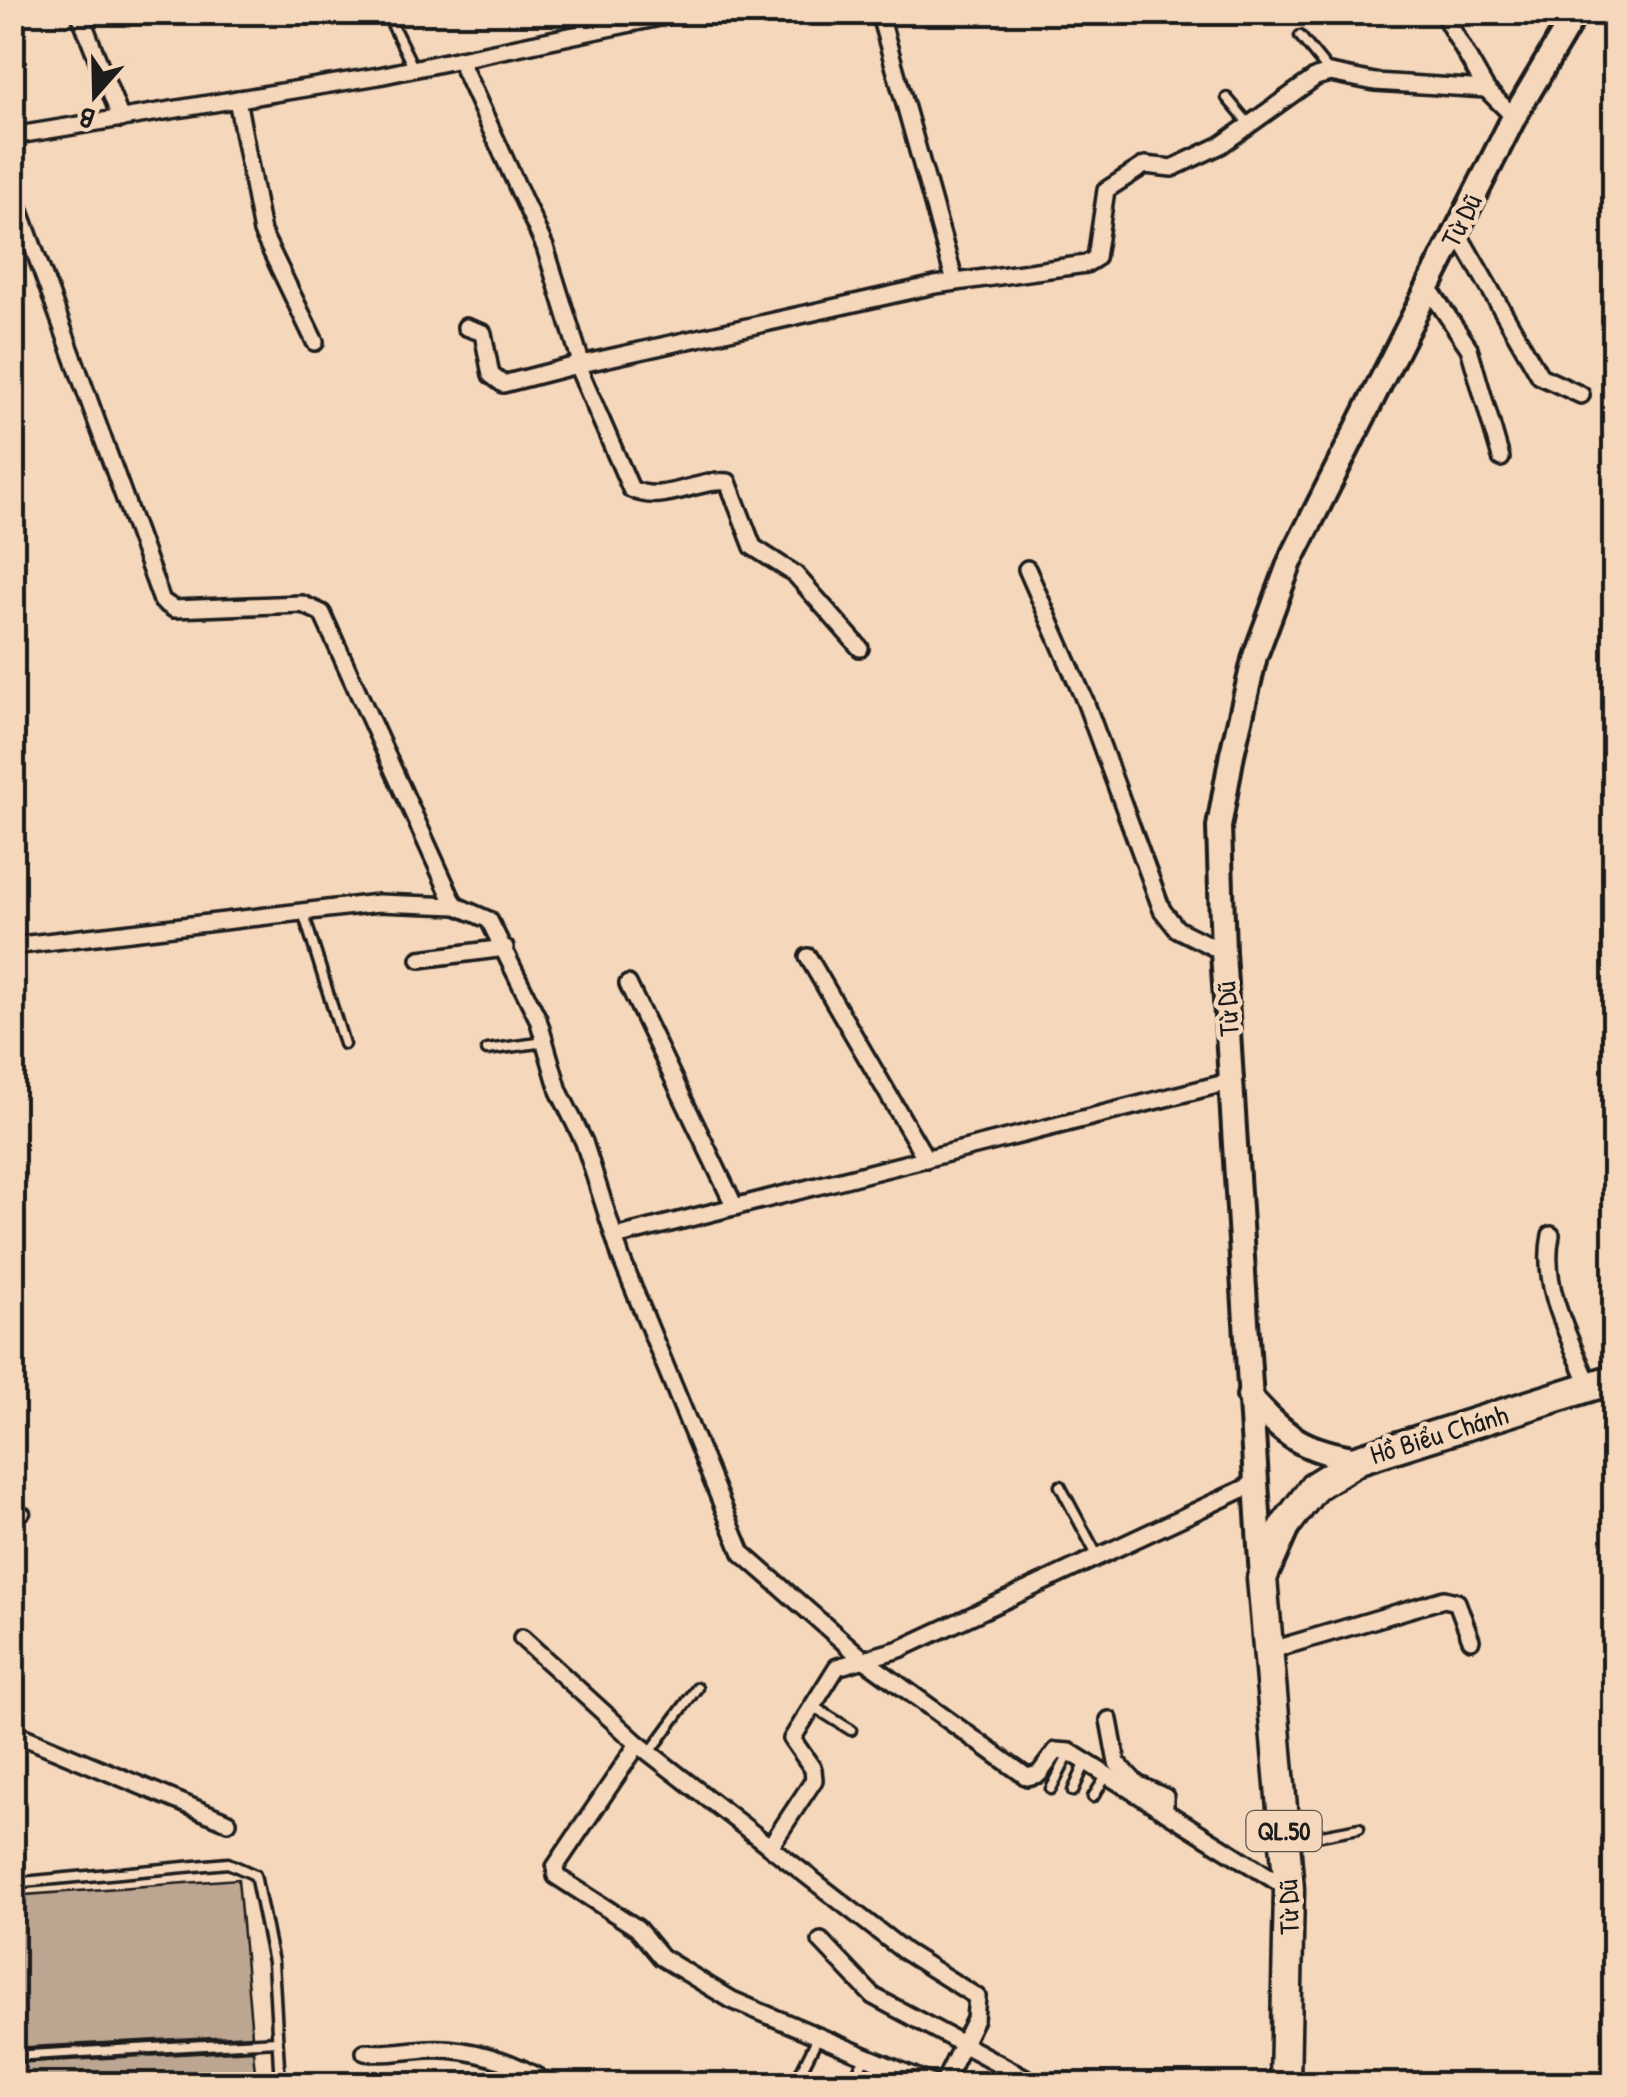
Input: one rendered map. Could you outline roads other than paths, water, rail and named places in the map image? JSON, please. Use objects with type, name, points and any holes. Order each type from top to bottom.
[{"type":"highway","name":"Hồ Biểu Chánh","points":[[1262,1578],[1297,1506],[1315,1486],[1359,1459],[1602,1383]]},
{"type":"highway","name":"Từ Dũ","points":[[1262,1578],[1289,1889],[1285,2084]]},
{"type":"main road","name":"Từ Dũ","points":[[1262,1578],[1223,952],[1219,828],[1256,656],[1312,515],[1514,117],[1576,12]]},
{"type":"main road","points":[[1249,1396],[1292,1439],[1319,1452],[1359,1459]]},
{"type":"street","points":[[79,12],[121,118]]},
{"type":"street","points":[[12,136],[414,69],[684,12]]},
{"type":"street","points":[[878,12],[955,282]]},
{"type":"street","points":[[1442,12],[1486,89],[1514,117]]},
{"type":"street","points":[[1610,12],[1614,21]]},
{"type":"street","points":[[459,59],[546,248],[579,350],[578,364],[631,489],[665,494],[705,482],[728,482],[753,546],[795,574],[860,648]]},
{"type":"street","points":[[466,327],[483,333],[491,374],[503,384],[955,282],[1096,258],[1106,190],[1145,165],[1172,168],[1222,144],[1316,77],[1330,73],[1375,82],[1486,89]]},
{"type":"street","points":[[237,99],[262,232],[315,342]]},
{"type":"street","points":[[12,189],[162,601],[174,609],[302,604],[322,613],[452,898]]},
{"type":"street","points":[[1456,230],[1540,376],[1580,395]]},
{"type":"street","points":[[1428,286],[1469,348],[1501,458]]},
{"type":"street","points":[[1028,570],[1084,701],[1162,910],[1177,929],[1223,952]]},
{"type":"street","points":[[12,946],[378,903],[452,898],[489,920],[545,1042],[559,1091],[594,1168],[615,1237],[742,1552],[862,1658],[1027,1777],[1039,1774],[1056,1751],[1070,1752],[1289,1889]]},
{"type":"street","points":[[420,959],[505,948]]},
{"type":"street","points":[[808,957],[926,1158]]},
{"type":"street","points":[[628,984],[735,1207]]},
{"type":"street","points":[[615,1237],[1233,1081]]},
{"type":"street","points":[[1552,1235],[1548,1252],[1554,1292],[1602,1383]]},
{"type":"street","points":[[771,1845],[814,1780],[812,1768],[792,1739],[810,1704],[837,1667],[900,1649],[1254,1484]]},
{"type":"street","points":[[1268,1651],[1444,1599],[1457,1602],[1471,1640]]},
{"type":"street","points":[[522,1638],[645,1748],[904,1951],[978,1997],[978,2008],[963,2048],[943,2084]]},
{"type":"street","points":[[1109,1720],[1117,1763],[1137,1784],[1165,1798],[1165,1811]]},
{"type":"street","points":[[12,1732],[228,1822]]},
{"type":"street","points":[[645,1748],[555,1867],[556,1876],[636,1928],[661,1957],[732,2000],[932,2084]]},
{"type":"street","points":[[820,1941],[859,1986],[963,2048],[1036,2084]]},
{"type":"street","points":[[364,2052],[430,2049],[473,2054],[518,2067],[548,2084]]},
{"type":"lane","points":[[386,12],[414,69]]},
{"type":"lane","points":[[1300,36],[1330,73]]},
{"type":"lane","points":[[1228,98],[1250,124]]},
{"type":"lane","points":[[303,912],[344,1044]]},
{"type":"lane","points":[[12,967],[16,990]]},
{"type":"lane","points":[[487,1050],[545,1042]]},
{"type":"lane","points":[[1060,1486],[1098,1557]]},
{"type":"lane","points":[[12,1508],[25,1513]]},
{"type":"lane","points":[[645,1748],[697,1688]]},
{"type":"lane","points":[[810,1704],[851,1730]]},
{"type":"lane","points":[[1051,1789],[1070,1752]]},
{"type":"lane","points":[[1073,1791],[1086,1762]]},
{"type":"lane","points":[[1092,1797],[1107,1774]]},
{"type":"lane","points":[[1285,1842],[1359,1828]]},
{"type":"lane","points":[[12,1884],[228,1863],[247,1868],[255,1875],[273,1962],[280,2084]]},
{"type":"lane","points":[[801,2071],[818,2037]]},
{"type":"lane","points":[[12,2056],[278,2041]]},
{"type":"lane","points":[[850,2084],[866,2057]]}]
